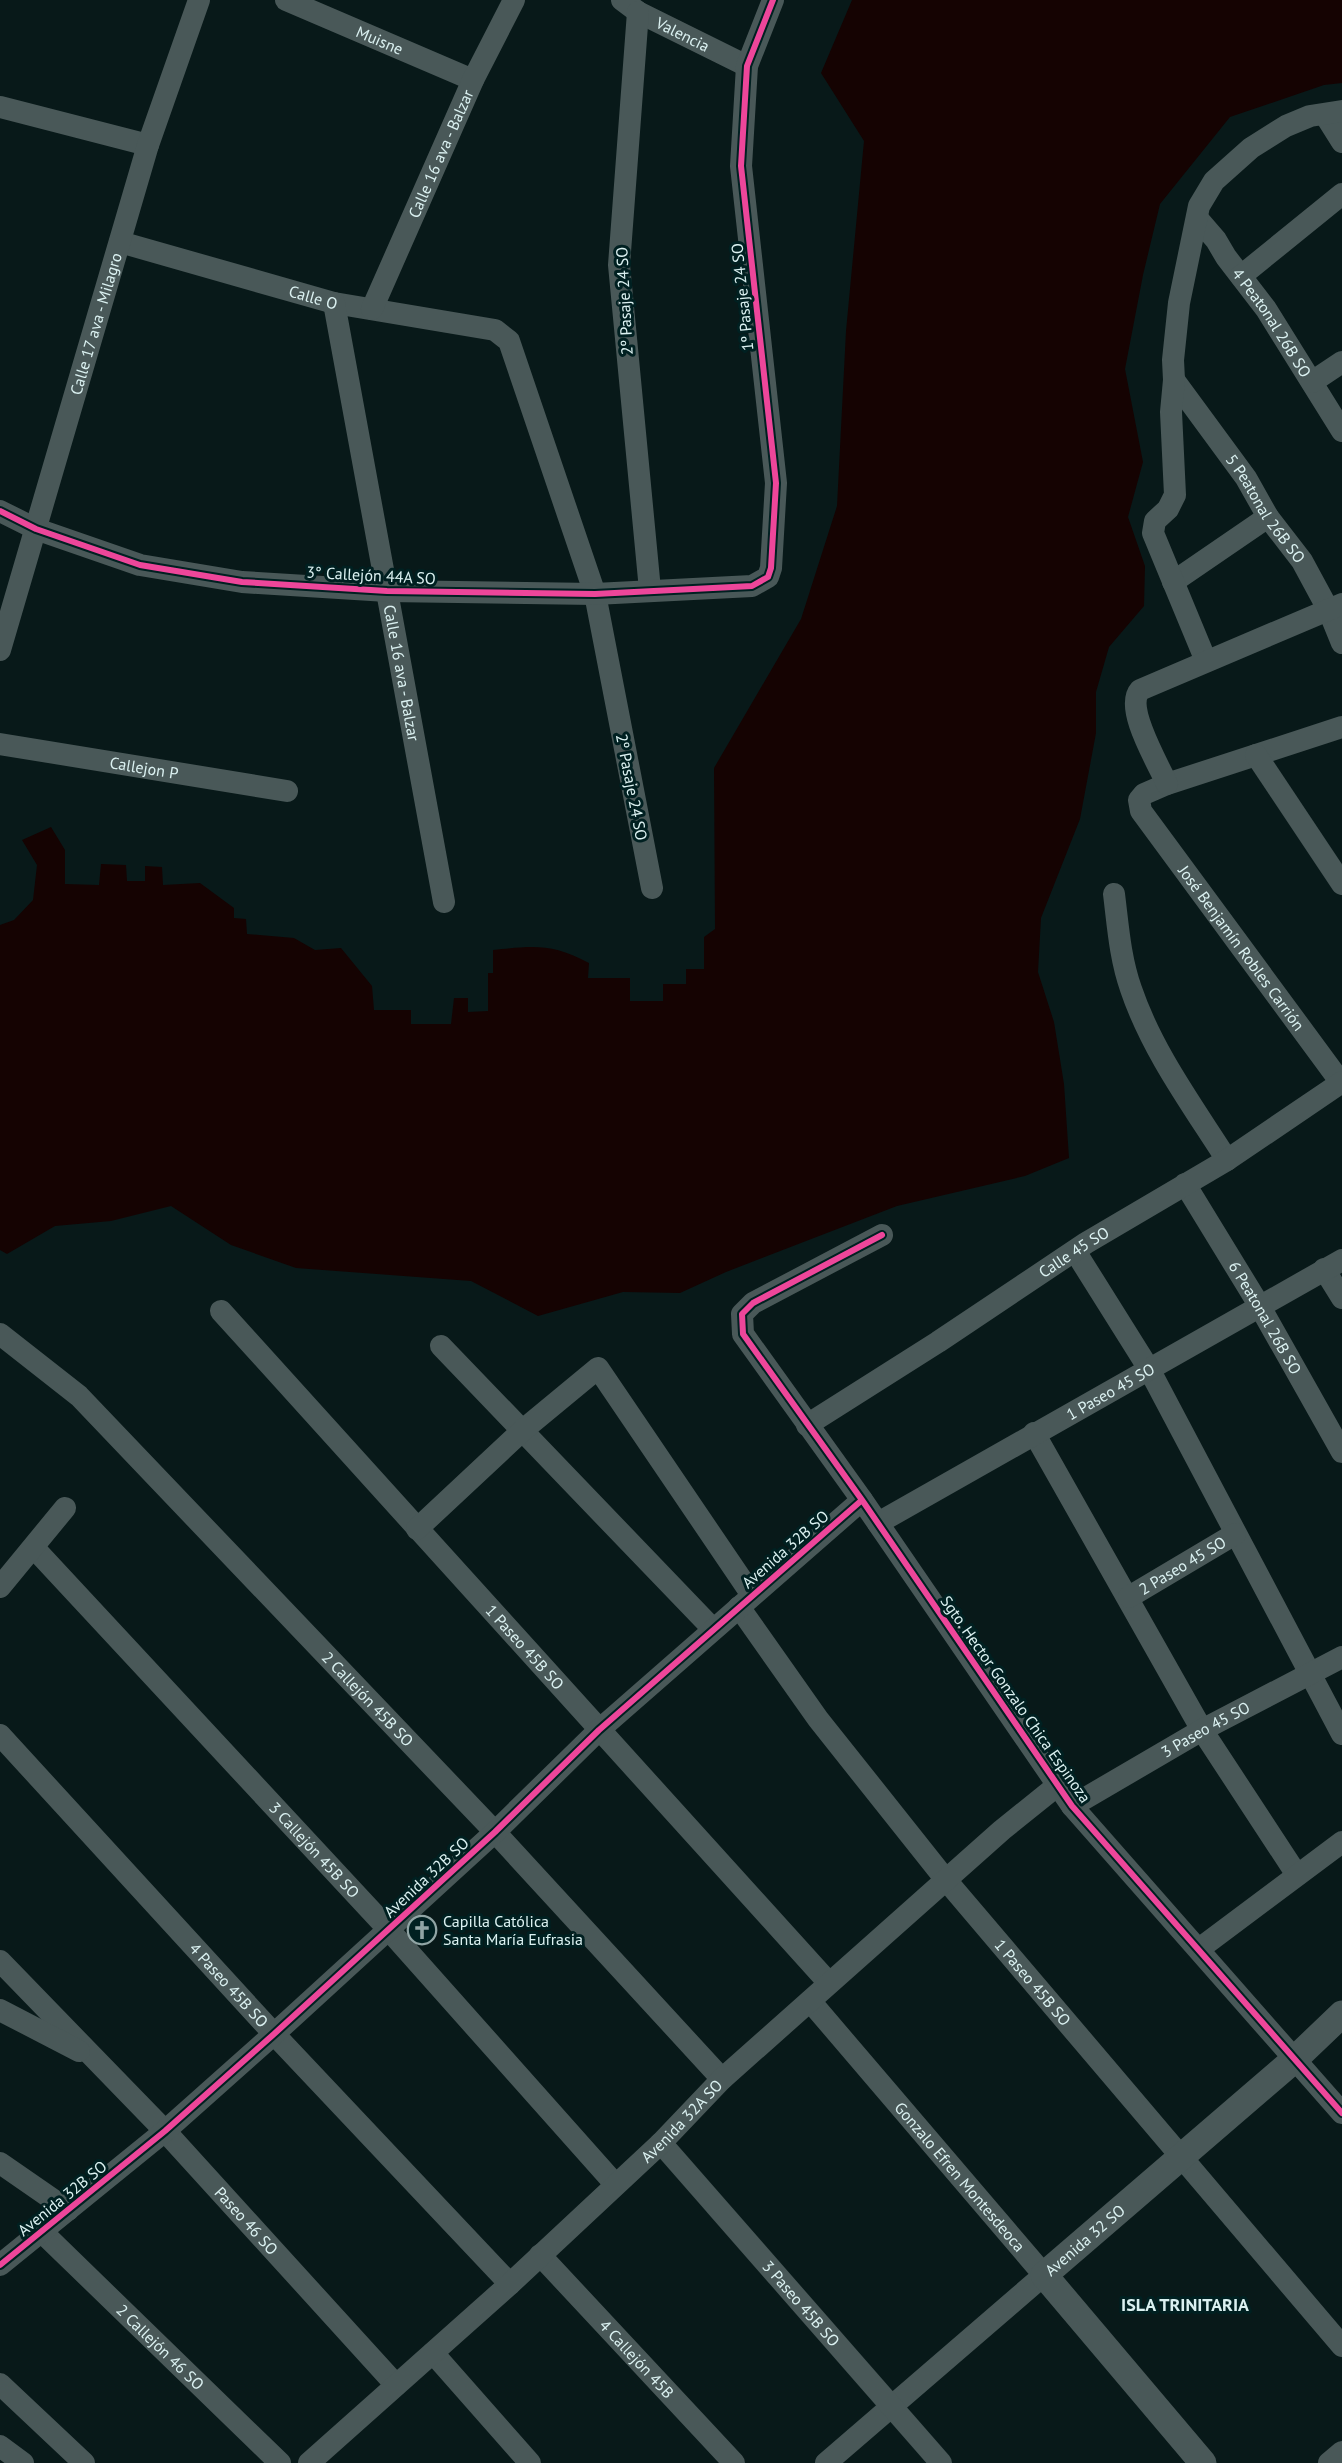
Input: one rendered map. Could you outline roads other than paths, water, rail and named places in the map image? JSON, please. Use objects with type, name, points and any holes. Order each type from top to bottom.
[{"type":"street","name":"Calle 17 ava - Milagro","points":[[0,650],[148,145],[200,0]]},
{"type":"street","name":"Muisne","points":[[286,0],[473,80]]},
{"type":"street","name":"Calle 16 ava - Balzar","points":[[372,309],[473,80],[514,0]]},
{"type":"street","name":"1º Pasaje 24 SO","points":[[752,586],[768,577],[771,568],[776,483],[741,166],[747,66],[773,0]]},
{"type":"street","name":"Valencia","points":[[630,6],[747,66]]},
{"type":"street","name":"2º Pasaje 24 SO","points":[[630,6],[619,265],[650,590]]},
{"type":"street","points":[[0,107],[148,145]]},
{"type":"street","points":[[1206,661],[1154,533],[1155,521],[1168,509],[1175,495],[1171,412],[1173,360],[1179,303],[1199,206],[1214,181],[1251,148],[1286,126],[1310,116],[1333,113],[1342,142]]},
{"type":"street","points":[[1241,276],[1342,194]]},
{"type":"street","name":"4 Peatonal 26B SO","points":[[1197,218],[1216,240],[1226,257],[1266,309],[1342,431]]},
{"type":"street","name":"Calle O","points":[[120,242],[334,303],[495,330],[508,341]]},
{"type":"street","name":"Calle 16 ava - Balzar","points":[[334,303],[444,902]]},
{"type":"street","name":"2º Pasaje 24 SO","points":[[508,341],[595,594],[652,888]]},
{"type":"street","points":[[1312,382],[1342,362]]},
{"type":"street","name":"5 Peatonal 26B SO","points":[[1174,380],[1245,478],[1268,517],[1335,607],[1342,643]]},
{"type":"street","name":"3° Callejón 44A SO","points":[[0,511],[36,529],[140,565],[242,582],[387,591],[595,594],[752,586]]},
{"type":"street","points":[[1173,582],[1268,517]]},
{"type":"street","points":[[1335,607],[1140,690],[1135,698],[1137,716],[1167,784],[1342,727]]},
{"type":"street","name":"Callejon P","points":[[0,744],[287,791]]},
{"type":"street","points":[[1256,755],[1342,885]]},
{"type":"street","name":"José Benjamín Robles Carrión","points":[[1167,784],[1141,796],[1139,800],[1141,811],[1342,1083]]},
{"type":"street","points":[[1114,894],[1122,960],[1141,1014],[1159,1052],[1227,1160]]},
{"type":"street","name":"Calle 45 SO","points":[[807,1425],[1075,1251],[1227,1160],[1342,1083]]},
{"type":"street","name":"6 Peatonal 26B SO","points":[[1185,1184],[1259,1305],[1342,1452]]},
{"type":"street","name":"Sgto. Hector Gonzalo Chica Espinoza","points":[[882,1235],[753,1303],[742,1314],[743,1334],[862,1500],[1072,1806],[1342,2113]]},
{"type":"street","points":[[1075,1251],[1149,1370],[1342,1734]]},
{"type":"street","points":[[1333,1264],[1342,1298]]},
{"type":"street","name":"1 Paseo 45 SO","points":[[878,1523],[1333,1264]]},
{"type":"street","name":"1 Paseo 45B SO","points":[[221,1311],[829,1983]]},
{"type":"street","name":"2 Callejón 45B SO","points":[[0,1334],[79,1395],[495,1832],[722,2079]]},
{"type":"street","points":[[441,1346],[713,1629]]},
{"type":"street","name":"1 Paseo 45B SO","points":[[523,1430],[598,1368],[818,1719],[946,1880],[1342,2346]]},
{"type":"street","points":[[417,1529],[523,1430]]},
{"type":"street","points":[[1034,1433],[1129,1597],[1202,1730],[1297,1875]]},
{"type":"street","name":"Avenida 32B SO","points":[[0,2265],[165,2131],[389,1930],[495,1832],[599,1730],[862,1500]]},
{"type":"street","points":[[0,1587],[65,1508]]},
{"type":"street","name":"2 Paseo 45 SO","points":[[1129,1597],[1235,1534]]},
{"type":"street","name":"3 Callejón 45B SO","points":[[34,1548],[389,1930],[615,2184]]},
{"type":"street","name":"3 Paseo 45 SO","points":[[1072,1806],[1202,1730],[1342,1657]]},
{"type":"street","name":"4 Paseo 45B SO","points":[[0,1735],[274,2034],[510,2284]]},
{"type":"street","name":"Avenida 32A SO","points":[[319,2460],[396,2385],[510,2284],[615,2184],[662,2144],[722,2079],[946,1880],[1058,1785]]},
{"type":"street","points":[[1199,1949],[1342,1842]]},
{"type":"street","name":"Paseo 46 SO","points":[[0,1961],[165,2131],[396,2385]]},
{"type":"street","name":"Gonzalo Efren Montesdeoca","points":[[810,2001],[1203,2463]]},
{"type":"street","name":"Paseo 46 SO","points":[[0,2010],[96,2060]]},
{"type":"street","name":"Avenida 32 SO","points":[[826,2463],[1295,2059],[1342,2014]]},
{"type":"street","name":"3 Paseo 45B SO","points":[[662,2144],[941,2463]]},
{"type":"street","points":[[0,2163],[68,2210]]},
{"type":"street","name":"2 Callejón 46 SO","points":[[42,2232],[280,2463]]},
{"type":"street","name":"4 Callejón 45B","points":[[540,2255],[734,2463]]},
{"type":"street","points":[[433,2353],[530,2463]]},
{"type":"street","points":[[0,2384],[84,2463]]},
{"type":"street","points":[[0,2446],[24,2463]]},
{"type":"street","points":[[1329,2463],[1342,2452]]},
{"type":"place","name":"Capilla Católica Santa María Eufrasia","points":[[422,1930]]},
{"type":"district","name":"ISLA TRINITARIA","points":[[1185,2304]]}]
